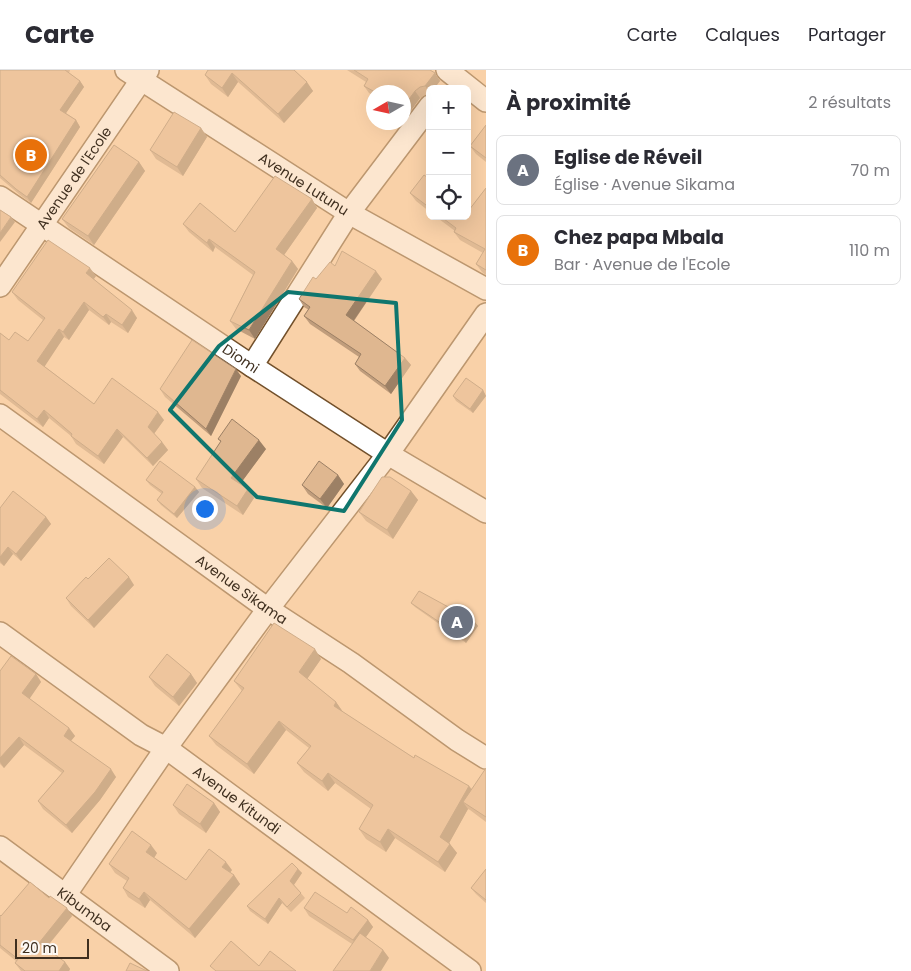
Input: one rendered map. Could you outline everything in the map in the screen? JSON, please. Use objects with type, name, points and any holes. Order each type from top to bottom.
[{"type":"street","name":"Avenue Lutunu","points":[[139,73],[349,213],[486,289]]},
{"type":"street","name":"Avenue de l'Ecole","points":[[0,286],[43,224],[139,73]]},
{"type":"street","points":[[450,76],[486,101]]},
{"type":"street","points":[[252,366],[349,213],[426,111]]},
{"type":"street","name":"Diomi","points":[[0,196],[252,366],[388,454],[486,512]]},
{"type":"street","points":[[66,894],[166,748],[268,609],[388,454],[486,314]]},
{"type":"street","name":"Avenue Sikama","points":[[0,415],[268,609],[351,663],[457,740],[486,758]]},
{"type":"street","name":"Avenue Kitundi","points":[[0,633],[141,735],[166,748],[470,971]]},
{"type":"street","name":"Kibumba","points":[[0,847],[168,971]]},
{"type":"highlighted area","points":[[288,292],[396,303],[402,420],[344,511],[257,497],[170,410],[219,346]]},
{"type":"building","points":[[0,70],[65,70],[80,81],[60,110],[76,120],[27,197],[0,175]]},
{"type":"building","points":[[208,70],[294,70],[307,82],[278,114],[232,73],[222,88],[205,75]]},
{"type":"building","points":[[354,70],[430,70],[435,73],[425,86],[420,87],[411,96],[411,85],[366,85],[366,87],[364,86],[368,79]]},
{"type":"building","points":[[174,112],[201,128],[177,167],[150,150]]},
{"type":"building","points":[[486,125],[486,158],[471,147]]},
{"type":"building","points":[[114,145],[139,162],[88,236],[62,219]]},
{"type":"building","points":[[424,175],[426,176],[426,205],[410,193]]},
{"type":"building","points":[[275,176],[312,199],[276,249],[292,261],[249,330],[230,321],[255,272],[209,239],[207,243],[183,224],[200,203],[235,232]]},
{"type":"building","points":[[486,188],[486,270],[476,264],[485,249],[454,232],[456,228],[445,220],[471,220],[471,207]]},
{"type":"building","points":[[0,210],[11,217],[0,233]]},
{"type":"building","points":[[48,240],[90,268],[86,273],[132,310],[122,325],[106,314],[103,317],[84,302],[63,332],[59,329],[37,361],[94,404],[112,378],[158,412],[148,427],[162,442],[147,458],[117,429],[98,456],[71,436],[72,434],[44,410],[37,419],[0,390],[0,333],[9,340],[15,332],[28,341],[45,318],[12,292]]},
{"type":"building","points":[[342,251],[376,271],[346,315],[405,358],[385,386],[355,364],[361,354],[304,316],[310,307],[299,299],[313,277],[316,279],[330,262],[335,266]]},
{"type":"building","points":[[192,340],[236,369],[206,429],[160,389]]},
{"type":"building","points":[[466,378],[483,390],[470,409],[453,396]]},
{"type":"building","points":[[232,419],[259,440],[231,478],[248,489],[237,506],[196,479],[221,441],[218,439]]},
{"type":"building","points":[[160,461],[195,487],[174,514],[157,500],[163,492],[146,480]]},
{"type":"building","points":[[319,461],[338,475],[320,499],[302,485]]},
{"type":"building","points":[[382,477],[390,477],[411,491],[387,530],[359,512]]},
{"type":"building","points":[[13,491],[46,517],[16,554],[8,547],[0,557],[0,508]]},
{"type":"building","points":[[109,558],[129,577],[88,620],[66,598],[86,577],[88,579]]},
{"type":"building","points":[[419,591],[474,621],[463,638],[411,603]]},
{"type":"building","points":[[274,623],[315,649],[299,672],[336,702],[334,706],[414,758],[415,755],[469,786],[440,837],[450,844],[438,862],[388,829],[380,842],[359,829],[373,805],[328,773],[322,781],[297,763],[311,746],[279,721],[247,764],[209,736],[244,688],[234,681]]},
{"type":"building","points":[[167,654],[191,674],[173,697],[149,677]]},
{"type":"building","points":[[11,656],[36,674],[22,693],[69,728],[64,736],[111,769],[95,792],[66,825],[38,801],[64,771],[19,737],[0,758],[0,671]]},
{"type":"building","points":[[486,768],[486,817],[463,802]]},
{"type":"building","points":[[187,784],[214,803],[200,824],[173,805]]},
{"type":"building","points":[[132,831],[151,845],[146,852],[186,880],[209,849],[226,862],[222,867],[234,875],[189,929],[144,892],[139,899],[123,888],[129,878],[109,864]]},
{"type":"building","points":[[292,863],[298,869],[290,881],[301,893],[287,907],[279,898],[265,919],[247,906]]},
{"type":"building","points":[[486,869],[486,900],[471,888]]},
{"type":"building","points":[[30,882],[49,898],[50,896],[67,908],[39,943],[65,962],[59,971],[25,971],[15,963],[18,959],[0,945],[0,915]]},
{"type":"building","points":[[315,892],[347,913],[351,907],[368,920],[353,940],[304,908]]},
{"type":"building","points":[[360,933],[383,950],[370,971],[333,971]]},
{"type":"building","points":[[231,941],[259,966],[270,951],[296,971],[216,971],[210,966]]},
{"type":"building","points":[[130,963],[147,971],[126,971]]},
{"type":"place","name":"Chez papa Mbala","points":[[31,155]]},
{"type":"place","name":"Eglise de Réveil","points":[[457,622]]}]
